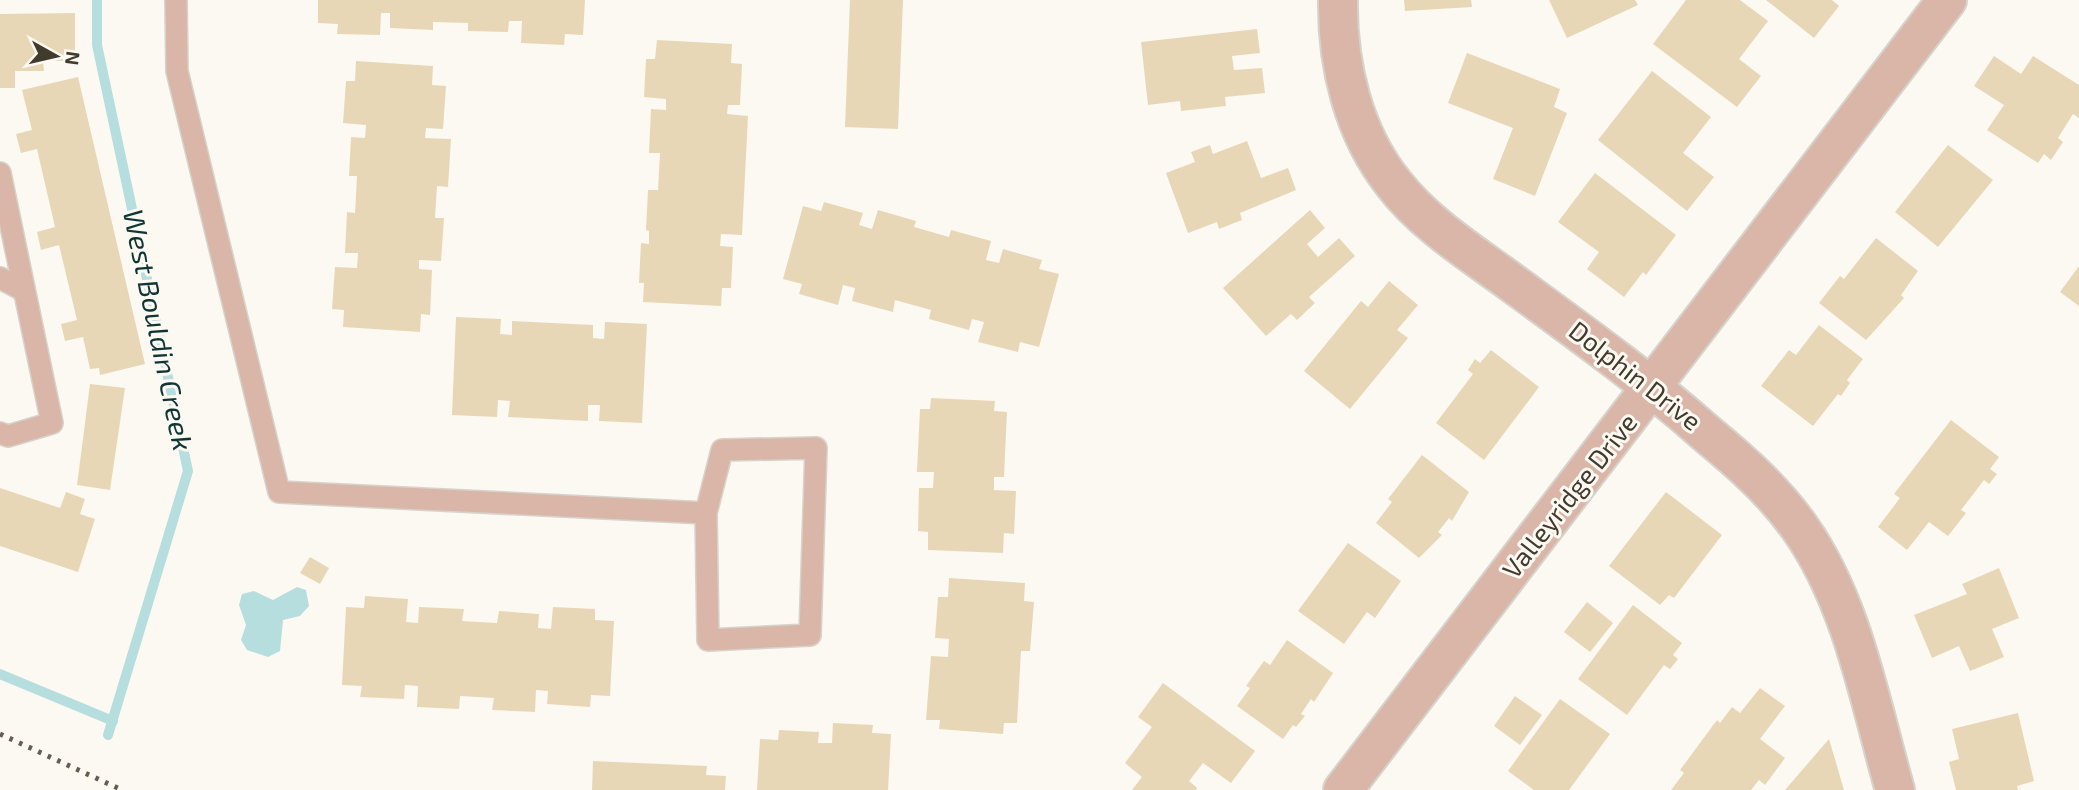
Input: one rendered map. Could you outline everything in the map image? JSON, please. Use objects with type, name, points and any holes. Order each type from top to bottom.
[{"type":"street","name":"Dolphin Drive","points":[[1338,0],[1338,29],[1347,88],[1366,138],[1393,183],[1430,223],[1654,387],[1757,477],[1800,528],[1829,581],[1854,648],[1895,790]]},
{"type":"street","name":"Valleyridge Drive","points":[[1343,790],[1654,387],[1947,0]]},
{"type":"lane","points":[[176,0],[177,71],[279,492],[706,513]]},
{"type":"lane","points":[[0,173],[52,423],[8,436],[0,433]]},
{"type":"lane","points":[[0,278],[23,290]]},
{"type":"lane","points":[[816,447],[810,635],[708,640],[706,513],[722,450],[816,447]]},
{"type":"water","points":[[297,587],[306,590],[309,606],[300,616],[283,620],[280,651],[268,657],[247,650],[241,640],[246,625],[239,605],[242,594],[254,591],[273,600]]},
{"type":"building","points":[[318,0],[585,0],[583,35],[565,34],[564,45],[521,43],[522,21],[509,21],[508,32],[468,31],[468,23],[433,22],[433,30],[390,28],[390,13],[381,13],[380,35],[337,34],[338,24],[318,23]]},
{"type":"building","points":[[850,0],[903,0],[898,129],[845,127]]},
{"type":"building","points":[[1404,0],[1471,0],[1472,7],[1405,11]]},
{"type":"building","points":[[1549,0],[1635,0],[1638,5],[1567,38]]},
{"type":"building","points":[[1686,0],[1740,0],[1768,21],[1739,59],[1761,76],[1737,107],[1653,44]]},
{"type":"building","points":[[1766,0],[1832,0],[1839,6],[1814,38]]},
{"type":"building","points":[[75,13],[75,61],[43,61],[44,71],[15,71],[15,88],[0,88],[0,14]]},
{"type":"building","points":[[1257,29],[1260,53],[1232,56],[1234,70],[1262,68],[1265,93],[1225,97],[1226,106],[1181,111],[1180,101],[1148,105],[1141,42]]},
{"type":"building","points":[[657,40],[732,44],[731,63],[742,64],[740,105],[728,105],[727,114],[748,116],[742,235],[721,234],[720,246],[733,247],[731,288],[722,288],[721,306],[643,302],[644,283],[639,283],[641,243],[649,244],[649,231],[646,230],[648,190],[658,190],[660,153],[649,153],[651,109],[666,110],[666,99],[644,97],[646,59],[655,59]]},
{"type":"building","points":[[1467,53],[1560,89],[1554,107],[1567,113],[1535,196],[1493,179],[1513,128],[1448,103]]},
{"type":"building","points":[[1994,56],[2021,74],[2033,56],[2079,85],[2079,118],[2073,114],[2058,138],[2063,142],[2051,160],[2044,154],[2038,163],[1987,130],[2004,105],[1974,86]]},
{"type":"building","points":[[356,61],[433,66],[432,85],[446,86],[443,129],[426,128],[425,138],[451,139],[448,187],[437,186],[435,218],[444,218],[441,261],[419,260],[419,269],[432,270],[430,315],[421,314],[420,332],[343,327],[344,310],[332,309],[335,267],[357,268],[358,253],[345,253],[347,212],[355,213],[357,176],[349,176],[351,137],[365,138],[366,125],[343,123],[346,81],[355,81]]},
{"type":"building","points":[[1652,71],[1711,117],[1683,153],[1714,177],[1687,211],[1598,140]]},
{"type":"building","points":[[78,77],[145,364],[100,375],[99,368],[90,369],[83,337],[65,341],[61,324],[77,320],[59,245],[41,250],[37,232],[55,227],[37,149],[21,153],[16,134],[32,130],[22,90]]},
{"type":"building","points":[[1247,141],[1261,178],[1288,168],[1296,190],[1240,213],[1242,220],[1219,229],[1217,222],[1188,233],[1166,173],[1195,162],[1191,152],[1210,145],[1213,154]]},
{"type":"building","points":[[1948,145],[1993,180],[1938,247],[1895,212]]},
{"type":"building","points":[[1595,173],[1676,235],[1646,275],[1643,272],[1624,297],[1587,269],[1599,252],[1558,222]]},
{"type":"building","points":[[824,202],[863,213],[859,225],[872,229],[878,210],[916,221],[914,227],[949,237],[951,230],[991,241],[986,260],[999,263],[1003,249],[1042,260],[1039,269],[1059,274],[1039,347],[1020,342],[1018,352],[978,342],[984,322],[972,319],[969,330],[929,319],[931,310],[895,300],[893,312],[852,301],[855,288],[843,285],[838,305],[799,294],[802,284],[783,279],[803,206],[821,211]]},
{"type":"building","points":[[1310,210],[1325,228],[1307,244],[1318,257],[1339,238],[1355,256],[1309,297],[1315,303],[1297,320],[1291,314],[1266,336],[1223,288]]},
{"type":"building","points":[[1876,238],[1918,271],[1901,295],[1904,298],[1866,340],[1819,303],[1840,276],[1844,279]]},
{"type":"building","points":[[2079,266],[2079,306],[2060,292]]},
{"type":"building","points":[[1389,281],[1418,305],[1397,330],[1408,338],[1350,409],[1304,371],[1361,301],[1368,307]]},
{"type":"building","points":[[456,317],[501,319],[500,334],[512,335],[512,321],[593,325],[593,338],[604,339],[605,322],[647,324],[642,423],[599,421],[600,405],[588,405],[588,421],[508,417],[510,401],[498,400],[497,417],[452,415]]},
{"type":"building","points":[[1819,325],[1863,359],[1847,380],[1850,383],[1841,396],[1838,394],[1813,426],[1761,386],[1789,350],[1796,355]]},
{"type":"building","points":[[1491,350],[1539,387],[1484,460],[1436,423],[1473,374],[1468,370],[1475,359],[1480,363]]},
{"type":"building","points":[[90,384],[125,388],[110,490],[77,485]]},
{"type":"building","points":[[931,398],[995,401],[994,411],[1007,412],[1004,477],[994,477],[994,490],[1016,491],[1014,534],[1004,533],[1003,553],[928,550],[928,532],[918,531],[919,488],[933,488],[934,472],[917,472],[920,409],[930,409]]},
{"type":"building","points":[[1951,420],[1999,457],[1990,469],[1997,474],[1989,484],[1984,480],[1961,510],[1966,513],[1948,536],[1929,522],[1907,550],[1878,527],[1900,498],[1894,494]]},
{"type":"building","points":[[1422,455],[1469,492],[1452,521],[1449,518],[1438,532],[1442,535],[1419,558],[1376,523],[1392,502],[1388,499]]},
{"type":"building","points":[[0,488],[60,508],[66,492],[85,499],[80,514],[95,519],[78,572],[0,546]]},
{"type":"building","points":[[1666,492],[1722,535],[1674,598],[1669,595],[1660,605],[1609,566]]},
{"type":"building","points":[[1348,543],[1401,581],[1375,618],[1367,612],[1344,644],[1298,611]]},
{"type":"building","points":[[310,557],[329,568],[320,584],[300,573]]},
{"type":"building","points":[[1999,568],[2019,618],[1992,629],[2004,657],[1970,671],[1959,646],[1932,658],[1914,615],[1967,594],[1962,584]]},
{"type":"building","points":[[949,578],[1025,583],[1024,601],[1034,602],[1030,651],[1021,651],[1017,723],[1004,723],[1003,734],[939,729],[940,720],[926,720],[931,656],[948,657],[949,639],[935,638],[938,597],[948,597]]},
{"type":"building","points":[[365,596],[408,599],[406,622],[418,623],[419,607],[464,609],[462,621],[497,623],[499,611],[539,614],[538,628],[551,629],[553,607],[595,609],[595,620],[614,621],[610,696],[591,695],[590,707],[547,704],[548,691],[536,690],[535,712],[492,710],[494,698],[460,696],[459,709],[417,707],[418,686],[405,685],[404,699],[360,697],[362,686],[342,685],[346,607],[364,608]]},
{"type":"building","points":[[1587,602],[1613,623],[1590,652],[1564,632]]},
{"type":"building","points":[[1633,605],[1682,643],[1673,655],[1678,659],[1670,669],[1664,665],[1627,715],[1578,679]]},
{"type":"building","points":[[1287,640],[1333,673],[1314,702],[1311,699],[1301,714],[1305,716],[1296,727],[1293,725],[1283,739],[1237,706],[1250,688],[1246,686],[1264,661],[1270,665]]},
{"type":"building","points":[[1163,683],[1255,751],[1231,783],[1203,763],[1189,781],[1196,790],[1132,790],[1142,777],[1125,763],[1152,727],[1138,717]]},
{"type":"building","points":[[1760,688],[1785,706],[1760,739],[1785,758],[1765,785],[1759,780],[1751,790],[1671,790],[1684,773],[1680,770],[1717,720],[1720,723],[1732,707],[1740,713]]},
{"type":"building","points":[[1515,696],[1542,715],[1520,745],[1494,726]]},
{"type":"building","points":[[1560,699],[1610,734],[1569,790],[1534,790],[1508,771]]},
{"type":"building","points":[[2018,713],[2034,781],[2017,786],[2018,790],[1956,790],[1949,762],[1959,759],[1952,729]]},
{"type":"building","points":[[833,723],[873,725],[872,733],[891,734],[888,790],[757,790],[760,739],[778,740],[779,730],[819,732],[818,743],[832,743]]},
{"type":"building","points":[[1829,739],[1844,790],[1785,790]]},
{"type":"building","points":[[593,761],[707,766],[706,775],[726,776],[725,790],[592,790]]},
{"type":"waterway","name":"West Bouldin Creek","points":[[97,0],[97,45],[188,471],[108,735]]},
{"type":"waterway","points":[[0,674],[113,721]]},
{"type":"railway","points":[[0,734],[122,790]]}]
